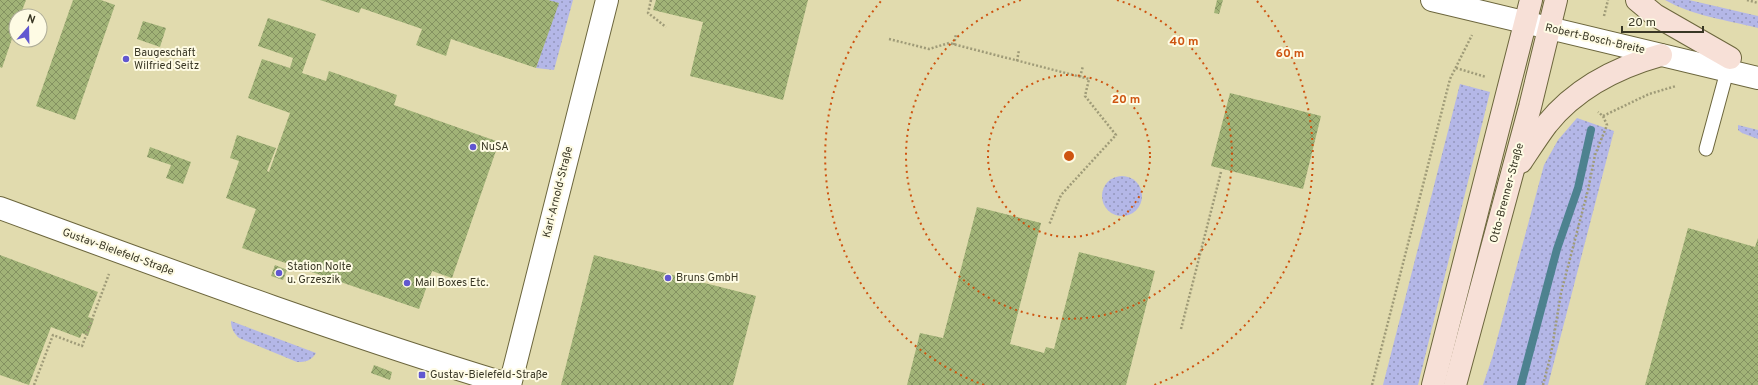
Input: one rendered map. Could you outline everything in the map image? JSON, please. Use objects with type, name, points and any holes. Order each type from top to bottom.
[{"type":"main road","points":[[1637,0],[1655,15],[1729,65]]},
{"type":"main road","points":[[1434,385],[1509,92],[1528,11]]},
{"type":"main road","name":"Otto-Brenner-Straße","points":[[1455,385],[1512,175],[1553,15]]},
{"type":"main road","points":[[1512,175],[1547,124],[1561,109],[1579,94],[1616,70],[1634,62],[1661,55]]},
{"type":"street","name":"Karl-Arnold-Straße","points":[[510,385],[607,0]]},
{"type":"street","name":"Robert-Bosch-Breite","points":[[1432,0],[1553,15],[1729,65],[1758,78]]},
{"type":"street","name":"Robert-Bosch-Breite","points":[[1553,15],[1661,55],[1729,65],[1758,65]]},
{"type":"street","name":"Gustav-Bielefeld-Straße","points":[[0,208],[425,359],[510,385]]},
{"type":"lane","points":[[1706,149],[1729,65]]},
{"type":"path","points":[[651,0],[648,13],[666,28]]},
{"type":"path","points":[[1747,0],[1758,3]]},
{"type":"path","points":[[1372,385],[1450,79],[1485,6]]},
{"type":"path","points":[[954,45],[956,34]]},
{"type":"path","points":[[889,39],[929,49],[949,43],[1089,79],[1085,96],[1116,135],[1061,195],[1048,225]]},
{"type":"path","points":[[1017,60],[1019,50]]},
{"type":"path","points":[[1080,77],[1083,66]]},
{"type":"path","points":[[1542,385],[1551,354],[1561,293],[1588,190],[1595,155],[1607,125],[1603,116],[1649,94]]},
{"type":"path","points":[[1181,329],[1221,172]]},
{"type":"path","points":[[34,385],[53,335],[82,346],[118,251]]},
{"type":"shaded area","points":[[548,0],[573,0],[554,70],[536,68],[558,4]]},
{"type":"shaded area","points":[[1665,0],[1689,0],[1758,16],[1758,28],[1699,14]]},
{"type":"shaded area","points":[[1460,84],[1490,92],[1418,385],[1383,385]]},
{"type":"shaded area","points":[[1577,118],[1614,131],[1548,385],[1483,385],[1492,358],[1544,165],[1558,140]]},
{"type":"shaded area","points":[[1738,125],[1758,130],[1758,139],[1742,133],[1738,130]]},
{"type":"shaded area","points":[[1126,176],[1133,179],[1139,185],[1142,196],[1141,204],[1133,213],[1126,216],[1118,216],[1111,213],[1103,204],[1102,192],[1105,185],[1114,177]]},
{"type":"shaded area","points":[[231,321],[316,353],[308,360],[297,362],[239,338],[233,331]]},
{"type":"building","points":[[0,0],[26,0],[23,8],[8,8],[9,48],[2,68],[0,67]]},
{"type":"building","points":[[73,0],[101,0],[115,5],[75,120],[36,106]]},
{"type":"building","points":[[320,0],[548,0],[559,3],[536,68],[451,39],[446,56],[416,45],[422,29],[361,8],[359,13]]},
{"type":"building","points":[[656,0],[808,0],[783,100],[690,76],[703,22],[653,10]]},
{"type":"building","points":[[1217,0],[1223,0],[1219,14],[1214,13]]},
{"type":"building","points":[[268,18],[316,34],[302,73],[326,81],[329,71],[397,95],[394,105],[499,142],[452,278],[432,271],[419,309],[242,248],[256,209],[226,198],[239,161],[230,158],[237,135],[276,148],[267,171],[269,172],[290,113],[248,98],[262,59],[290,68],[293,58],[258,46]]},
{"type":"building","points":[[143,21],[166,28],[160,47],[137,39]]},
{"type":"building","points":[[1230,93],[1321,116],[1303,189],[1211,166]]},
{"type":"building","points":[[150,147],[191,162],[183,184],[166,178],[171,165],[147,157]]},
{"type":"building","points":[[977,207],[1041,223],[1010,344],[1044,353],[1046,347],[1054,349],[1079,252],[1155,271],[1126,385],[907,385],[920,333],[943,338]]},
{"type":"building","points":[[1688,228],[1755,247],[1758,238],[1758,385],[1645,385]]},
{"type":"building","points":[[0,255],[98,292],[88,317],[94,319],[88,336],[82,333],[80,338],[51,327],[29,385],[0,375]]},
{"type":"building","points":[[594,255],[756,296],[733,385],[561,385]]},
{"type":"building","name":"Station Nolte u. Grzeszik","points":[[275,265],[287,270],[283,280],[271,276]]},
{"type":"building","points":[[374,365],[392,372],[390,380],[371,373]]},
{"type":"waterway","points":[[1521,385],[1557,249],[1578,188],[1591,130]]},
{"type":"place","name":"Baugeschäft Wilfried Seitz","points":[[126,59]]},
{"type":"place","name":"NuSA","points":[[473,147]]},
{"type":"place","name":"Station Nolte u. Grzeszik","points":[[279,273]]},
{"type":"place","name":"Bruns GmbH","points":[[668,278]]},
{"type":"place","name":"Mail Boxes Etc.","points":[[407,283]]},
{"type":"place","name":"Gustav-Bielefeld-Straße","points":[[422,375]]}]
